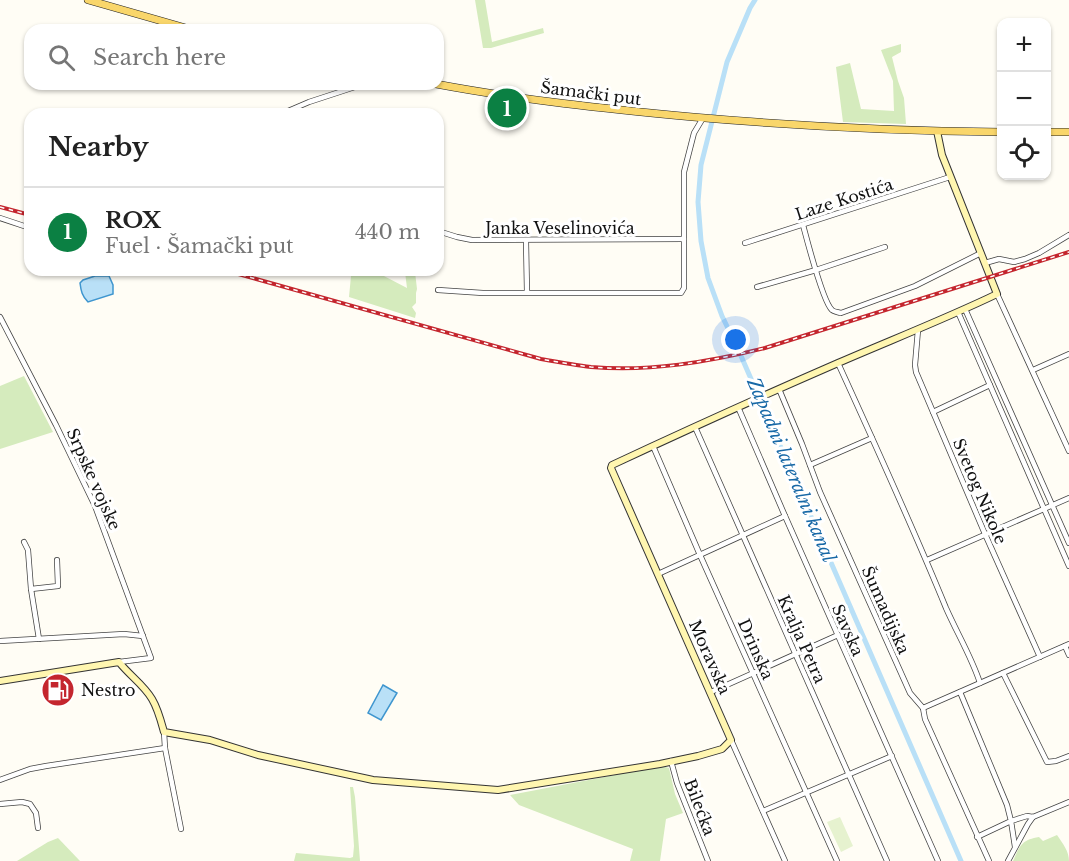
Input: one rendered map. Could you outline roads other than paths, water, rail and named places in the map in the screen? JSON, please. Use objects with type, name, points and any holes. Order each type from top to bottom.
[{"type":"main road","points":[[88,0],[172,24]]},
{"type":"main road","name":"Šamački put","points":[[444,85],[556,103],[718,120],[850,128],[997,132]]},
{"type":"main road","points":[[1051,132],[1069,132]]},
{"type":"street","points":[[295,108],[346,90]]},
{"type":"street","points":[[438,290],[483,293],[681,293],[684,288],[684,172],[694,133],[705,118]]},
{"type":"street","points":[[937,131],[939,146],[950,177],[997,294],[1069,451]]},
{"type":"street","name":"Laze Kostića","points":[[745,243],[950,177]]},
{"type":"street","points":[[0,218],[24,226]]},
{"type":"street","points":[[803,225],[828,304],[832,310],[841,313],[915,286],[981,253]]},
{"type":"street","name":"Janka Veselinovića","points":[[444,233],[472,240],[684,239]]},
{"type":"street","points":[[985,263],[999,259],[1018,262],[1039,253],[1069,235]]},
{"type":"street","points":[[526,241],[527,292]]},
{"type":"street","points":[[757,287],[885,247]]},
{"type":"street","points":[[653,446],[997,294]]},
{"type":"street","points":[[965,309],[1069,543]]},
{"type":"street","points":[[958,312],[1069,566]]},
{"type":"street","name":"Srpske vojske","points":[[0,316],[95,506],[151,658],[119,662]]},
{"type":"street","name":"Svetog Nikole","points":[[918,330],[916,372],[1040,657]]},
{"type":"street","points":[[1033,370],[1069,354]]},
{"type":"street","points":[[838,363],[980,683]]},
{"type":"street","points":[[933,411],[990,386]]},
{"type":"street","name":"Šumadijska","points":[[779,389],[820,492],[910,693],[923,708],[925,719],[989,861]]},
{"type":"street","name":"Savska","points":[[738,407],[938,861]]},
{"type":"street","name":"Kralja Petra","points":[[695,427],[887,861]]},
{"type":"street","points":[[810,465],[872,438]]},
{"type":"street","name":"Moravska","points":[[653,446],[612,465],[612,472],[785,861]]},
{"type":"street","name":"Drinska","points":[[653,446],[837,861]]},
{"type":"street","points":[[927,560],[1069,498]]},
{"type":"street","points":[[658,574],[785,516]]},
{"type":"street","points":[[24,542],[28,550],[31,589],[39,639]]},
{"type":"street","points":[[31,589],[58,586],[57,560]]},
{"type":"street","points":[[0,641],[124,634],[143,636]]},
{"type":"street","points":[[711,692],[838,635]]},
{"type":"street","points":[[923,708],[1067,645],[1069,655]]},
{"type":"street","points":[[0,681],[119,662],[152,698],[161,719],[181,829]]},
{"type":"street","points":[[1003,673],[1047,762],[1069,756]]},
{"type":"street","points":[[960,692],[1007,805],[1015,847]]},
{"type":"street","points":[[164,732],[210,740],[258,756],[373,780],[498,790],[671,761],[717,751],[732,740]]},
{"type":"street","points":[[0,780],[30,769],[165,748]]},
{"type":"street","points":[[763,811],[892,756]]},
{"type":"street","name":"Bilećka","points":[[671,761],[677,783],[708,861]]},
{"type":"street","points":[[0,804],[22,802],[30,804],[36,813],[38,828]]},
{"type":"street","points":[[978,837],[1011,821],[1027,816],[1033,817],[1069,802]]},
{"type":"street","points":[[1008,861],[1033,817]]},
{"type":"water","points":[[95,276],[109,276],[113,285],[113,294],[88,302],[84,298],[80,283]]},
{"type":"water","points":[[383,685],[397,693],[381,720],[368,713]]},
{"type":"waterway","name":"Zapadni lateralni kanal","points":[[755,0],[727,62],[701,165],[698,202],[701,241],[708,278],[722,316],[961,861]]},
{"type":"railway","points":[[0,207],[24,213]]},
{"type":"railway","points":[[245,276],[541,359],[591,367],[635,368],[722,358],[765,348],[1069,252]]},
{"type":"place","name":"ROX","points":[[507,108]]},
{"type":"place","name":"Nestro","points":[[58,690]]}]
